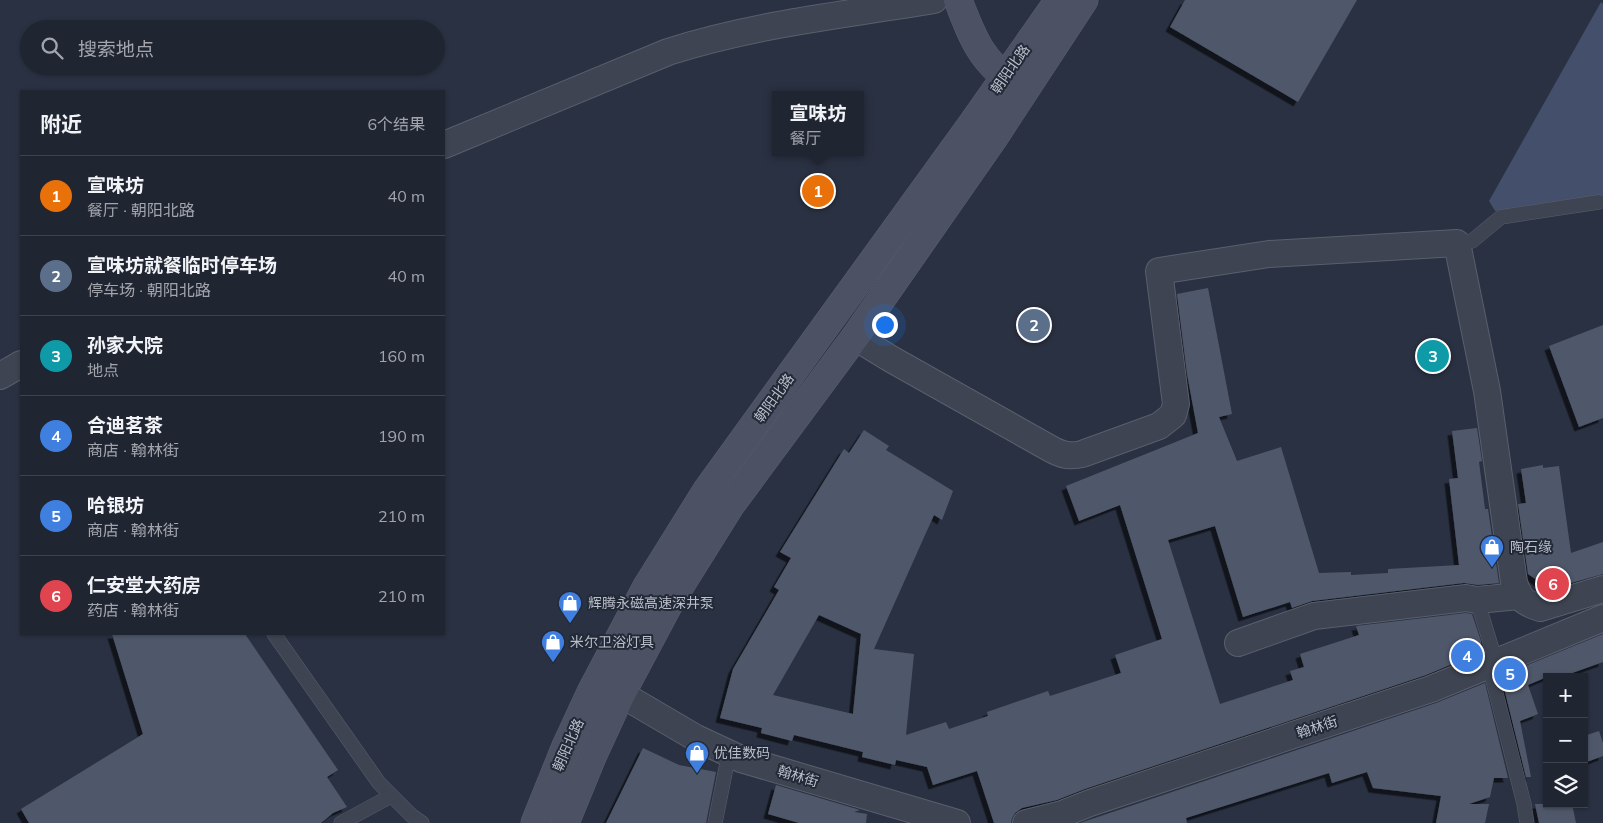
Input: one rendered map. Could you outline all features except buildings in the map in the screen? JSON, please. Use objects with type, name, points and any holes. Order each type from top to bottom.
[{"type":"main road","points":[[958,0],[980,50],[1015,84]]},
{"type":"main road","name":"朝阳北路","points":[[565,823],[592,757],[621,694],[670,602],[730,506],[855,337],[1015,84],[1058,0]]},
{"type":"main road","name":"朝阳北路","points":[[535,823],[566,746],[591,692],[646,588],[702,498],[1015,84],[1084,0]]},
{"type":"street","points":[[445,144],[668,52],[697,42],[750,30],[934,0]]},
{"type":"street","points":[[855,337],[1060,455],[1072,456],[1159,426],[1173,415],[1176,404],[1159,271],[1269,254],[1457,243],[1487,391],[1514,582],[1519,596],[1532,606],[1540,608],[1603,589]]},
{"type":"street","points":[[0,376],[20,365]]},
{"type":"street","points":[[1238,643],[1314,616],[1466,598],[1476,600],[1519,596]]},
{"type":"street","name":"翰林街","points":[[1026,823],[1062,814],[1431,689],[1603,618]]},
{"type":"street","name":"翰林街","points":[[621,694],[696,738],[742,759],[957,823]]},
{"type":"lane","points":[[1457,243],[1472,241],[1502,217],[1599,202]]},
{"type":"lane","points":[[1476,600],[1493,663],[1527,823]]},
{"type":"lane","points":[[275,635],[380,783],[391,796],[422,823]]},
{"type":"lane","points":[[715,823],[729,753]]},
{"type":"lane","points":[[341,823],[391,796]]},
{"type":"water","points":[[1601,2],[1603,4],[1603,196],[1495,211],[1489,201]]},
{"type":"place","name":"宣味坊","points":[[818,191]]},
{"type":"place","name":"宣味坊就餐临时停车场","points":[[1034,325]]},
{"type":"place","name":"孙家大院","points":[[1433,356]]},
{"type":"place","name":"陶石缘","points":[[1492,568]]},
{"type":"place","name":"仁安堂大药房","points":[[1553,584]]},
{"type":"place","name":"辉腾永磁高速深井泵","points":[[570,624]]},
{"type":"place","name":"合迪茗茶","points":[[1467,656]]},
{"type":"place","name":"米尔卫浴灯具","points":[[553,663]]},
{"type":"place","name":"哈银坊","points":[[1510,674]]},
{"type":"place","name":"优佳数码","points":[[697,774]]}]
